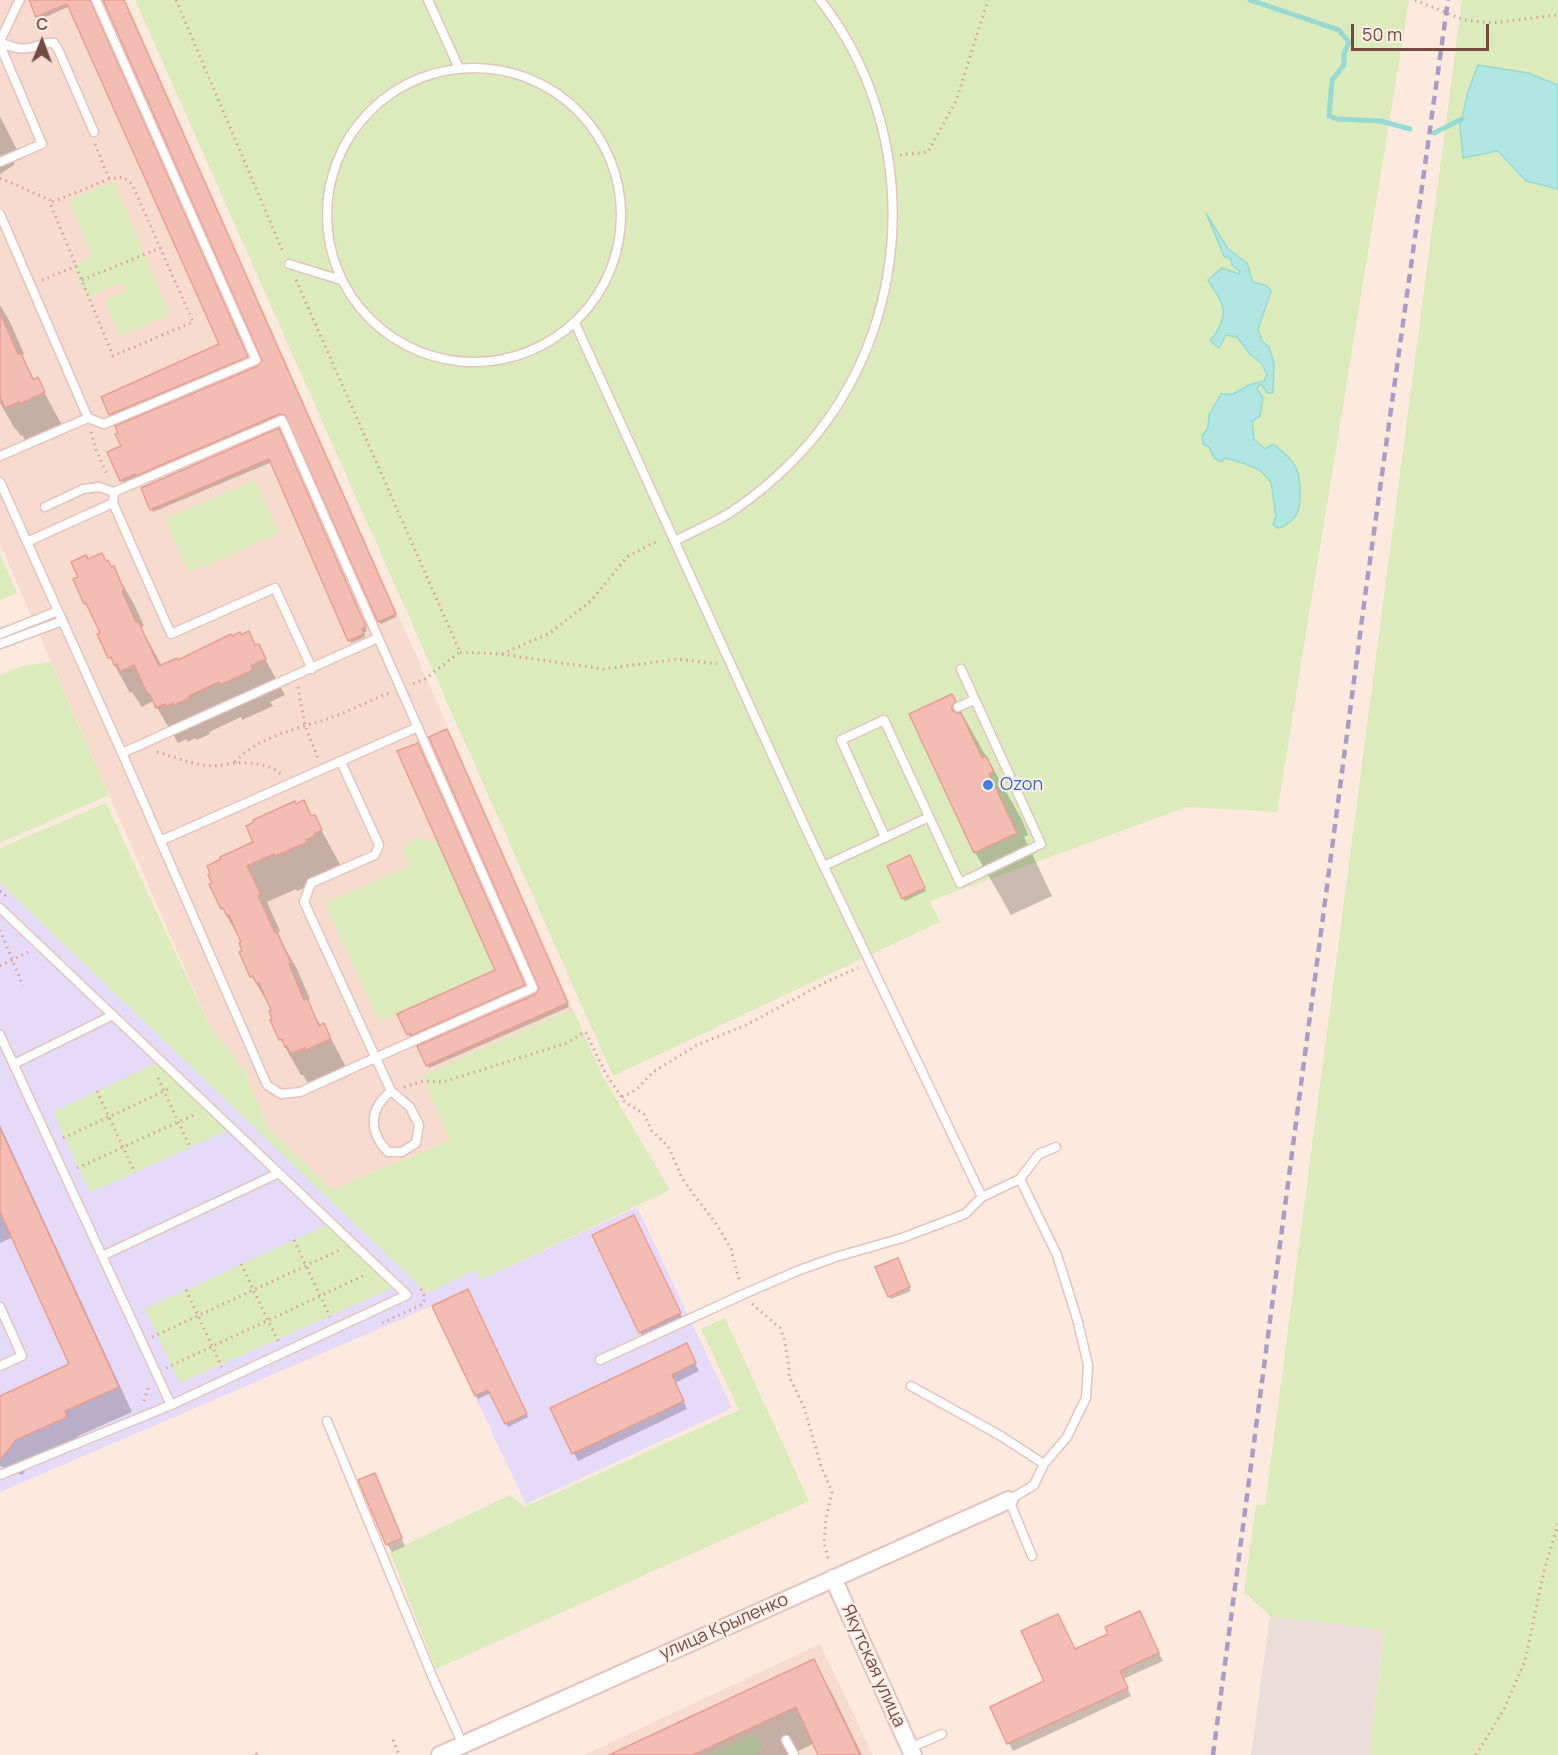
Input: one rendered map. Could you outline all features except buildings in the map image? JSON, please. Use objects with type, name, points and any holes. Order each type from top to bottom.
[{"type":"street","name":"улица Крыленко","points":[[440,1755],[1009,1500]]},
{"type":"street","name":"Якутская улица","points":[[833,1578],[912,1751]]},
{"type":"lane","points":[[0,42],[20,0]]},
{"type":"lane","points":[[0,456],[88,418],[105,424],[255,360],[96,0]]},
{"type":"lane","points":[[428,0],[459,68]]},
{"type":"lane","points":[[675,541],[728,514],[775,478],[816,435],[849,386],[873,332],[889,275],[894,216],[889,157],[877,107],[858,60],[833,16],[820,0]]},
{"type":"lane","points":[[0,42],[14,48],[31,48],[47,42],[54,43],[94,132]]},
{"type":"lane","points":[[0,42],[42,144],[0,162]]},
{"type":"lane","points":[[459,68],[500,70],[538,82],[572,105],[599,136],[616,173],[622,213],[617,253],[601,291],[575,323],[537,348],[493,362],[447,360],[404,345],[367,318],[341,280],[327,235],[328,188],[344,143],[374,106],[413,80],[459,68]]},
{"type":"lane","points":[[0,214],[88,418]]},
{"type":"lane","points":[[289,264],[341,280]]},
{"type":"lane","points":[[575,323],[824,866],[982,1197]]},
{"type":"lane","points":[[0,482],[267,1084],[281,1094],[300,1092],[533,988],[282,420],[114,492],[99,487],[83,489],[45,507]]},
{"type":"lane","points":[[114,492],[113,504],[171,634],[275,588],[312,669]]},
{"type":"lane","points":[[27,542],[113,504]]},
{"type":"lane","points":[[0,634],[58,611]]},
{"type":"lane","points":[[0,644],[62,621]]},
{"type":"lane","points":[[122,753],[378,638]]},
{"type":"lane","points":[[885,837],[841,740],[884,720],[960,883],[1041,844],[961,669]]},
{"type":"lane","points":[[958,707],[974,700]]},
{"type":"lane","points":[[160,841],[418,727]]},
{"type":"lane","points":[[341,762],[379,845],[375,855],[311,884],[304,902],[391,1091],[410,1107],[419,1125],[416,1143],[402,1152],[388,1152],[378,1142],[374,1126],[377,1106],[391,1091]]},
{"type":"lane","points":[[824,866],[929,817]]},
{"type":"lane","points":[[0,908],[406,1295],[171,1405],[0,1475]]},
{"type":"lane","points":[[14,1064],[113,1015]]},
{"type":"lane","points":[[0,1035],[171,1405]]},
{"type":"lane","points":[[600,1360],[744,1294],[836,1257],[902,1238],[965,1214],[982,1197],[1020,1179],[1039,1154],[1056,1147]]},
{"type":"lane","points":[[102,1256],[279,1173]]},
{"type":"lane","points":[[1020,1179],[1057,1255],[1078,1322],[1088,1365],[1086,1398],[1067,1437],[1044,1464],[1034,1485],[1009,1500],[1032,1556]]},
{"type":"lane","points":[[0,1306],[22,1356],[0,1366]]},
{"type":"lane","points":[[911,1386],[1001,1436],[1044,1464]]},
{"type":"lane","points":[[327,1421],[463,1745]]},
{"type":"lane","points":[[912,1751],[942,1734]]},
{"type":"lane","points":[[786,1740],[794,1755]]},
{"type":"path","points":[[176,0],[289,264],[460,652]]},
{"type":"path","points":[[889,157],[928,152],[956,101],[988,0]]},
{"type":"path","points":[[1415,0],[1464,20],[1492,23],[1558,15]]},
{"type":"path","points":[[94,132],[96,146],[109,179]]},
{"type":"path","points":[[0,178],[50,200],[50,203],[113,356],[193,322],[132,184],[123,177],[109,179],[50,203]]},
{"type":"path","points":[[82,280],[160,248]]},
{"type":"path","points":[[30,285],[76,266]]},
{"type":"path","points":[[88,418],[96,450],[114,492]]},
{"type":"path","points":[[500,654],[550,633],[591,601],[627,557],[653,543],[675,541]]},
{"type":"path","points":[[235,762],[258,744],[278,735],[331,718],[424,679],[460,652],[500,654],[603,669],[678,659],[732,666]]},
{"type":"path","points":[[297,676],[305,726],[322,771]]},
{"type":"path","points":[[142,744],[156,752],[190,762],[213,766],[235,762],[256,764],[276,770],[292,784]]},
{"type":"path","points":[[0,891],[7,897]]},
{"type":"path","points":[[0,930],[23,986]]},
{"type":"path","points":[[622,1097],[636,1090],[653,1072],[697,1045],[746,1025],[828,981],[870,963]]},
{"type":"path","points":[[391,1091],[424,1081],[443,1082],[567,1043],[584,1032],[586,1033],[606,1074],[626,1102],[644,1114],[652,1131],[668,1146],[682,1178],[717,1225],[731,1249],[744,1294],[757,1310],[780,1328],[784,1338],[789,1376],[804,1407],[821,1466],[832,1492],[824,1543],[833,1578]]},
{"type":"path","points":[[156,1074],[190,1148]]},
{"type":"path","points":[[50,1144],[184,1082]]},
{"type":"path","points":[[97,1091],[135,1173]]},
{"type":"path","points":[[64,1174],[210,1107]]},
{"type":"path","points":[[294,1240],[336,1328]]},
{"type":"path","points":[[141,1341],[353,1244]]},
{"type":"path","points":[[241,1264],[284,1352]]},
{"type":"path","points":[[143,1404],[148,1391],[145,1377],[379,1268]]},
{"type":"path","points":[[381,1324],[423,1304],[425,1297],[417,1284]]},
{"type":"path","points":[[186,1290],[227,1378]]},
{"type":"path","points":[[1476,1755],[1504,1709],[1525,1660],[1544,1571],[1558,1524]]},
{"type":"path","points":[[393,1740],[399,1755]]},
{"type":"path","points":[[753,1755],[786,1740]]},
{"type":"shaded area","points":[[0,0],[126,0],[602,1075],[332,1190],[267,1127],[245,1070],[211,1029],[0,544]]},
{"type":"shaded area","points":[[0,883],[427,1292],[476,1270],[481,1280],[637,1207],[732,1408],[526,1504],[432,1306],[0,1492]]},
{"type":"shaded area","points":[[1270,1616],[1385,1629],[1369,1755],[1251,1755]]},
{"type":"shaded area","points":[[820,1644],[873,1755],[584,1755]]},
{"type":"green space","points":[[135,0],[1409,0],[1277,812],[1187,807],[930,901],[940,922],[613,1076]]},
{"type":"green space","points":[[1462,0],[1558,0],[1558,85],[1528,73],[1498,151],[1526,181],[1558,189],[1558,1755],[1369,1755],[1385,1630],[1270,1616],[1244,1592],[1256,1505],[1265,1505]]},
{"type":"green space","points":[[114,181],[170,315],[120,336],[105,300],[126,291],[122,283],[87,297],[73,265],[93,256],[69,200]]},
{"type":"green space","points":[[255,480],[279,533],[189,573],[165,519]]},
{"type":"green space","points":[[0,554],[17,593],[0,600]]},
{"type":"green space","points":[[51,662],[109,795],[0,843],[0,675],[22,666]]},
{"type":"green space","points":[[106,803],[211,1029],[245,1070],[267,1127],[332,1190],[450,1140],[422,1076],[573,1009],[602,1075],[670,1190],[481,1280],[476,1270],[427,1293],[0,883],[0,848]]},
{"type":"green space","points":[[419,838],[432,842],[437,841],[495,970],[379,1022],[325,903],[411,865],[405,858],[404,848],[410,841]]},
{"type":"green space","points":[[161,1061],[232,1128],[90,1192],[53,1112]]},
{"type":"green space","points":[[331,1223],[397,1286],[180,1383],[145,1309]]},
{"type":"green space","points":[[725,1318],[809,1501],[436,1669],[390,1552],[510,1495],[525,1507],[739,1410],[701,1329]]},
{"type":"green space","points":[[755,1734],[763,1751],[754,1755],[709,1755]]},
{"type":"water","points":[[1478,65],[1528,73],[1558,85],[1558,189],[1526,181],[1498,151],[1463,158],[1460,126],[1468,92]]},
{"type":"water","points":[[1206,213],[1228,249],[1247,263],[1253,282],[1267,286],[1271,291],[1258,329],[1262,341],[1269,347],[1274,363],[1273,393],[1267,393],[1262,385],[1259,385],[1257,389],[1263,398],[1260,416],[1252,421],[1254,439],[1265,449],[1273,444],[1291,460],[1298,473],[1300,492],[1297,514],[1287,524],[1278,528],[1273,525],[1276,516],[1271,482],[1261,471],[1243,463],[1225,458],[1222,462],[1214,458],[1209,447],[1203,444],[1202,436],[1208,428],[1209,415],[1221,394],[1233,394],[1249,385],[1264,381],[1267,374],[1262,364],[1250,354],[1237,337],[1226,335],[1219,348],[1210,341],[1221,324],[1223,311],[1222,304],[1208,280],[1222,268],[1239,274],[1240,271],[1232,265],[1231,259],[1224,256]]},
{"type":"waterway","points":[[1250,0],[1339,30],[1349,42],[1344,54],[1344,65],[1332,80],[1329,116],[1337,119],[1381,121],[1410,129]]},
{"type":"waterway","points":[[1434,133],[1462,119]]},
{"type":"railway","points":[[1213,1755],[1366,589],[1448,0]]},
{"type":"place","name":"Ozon","points":[[988,785]]}]
